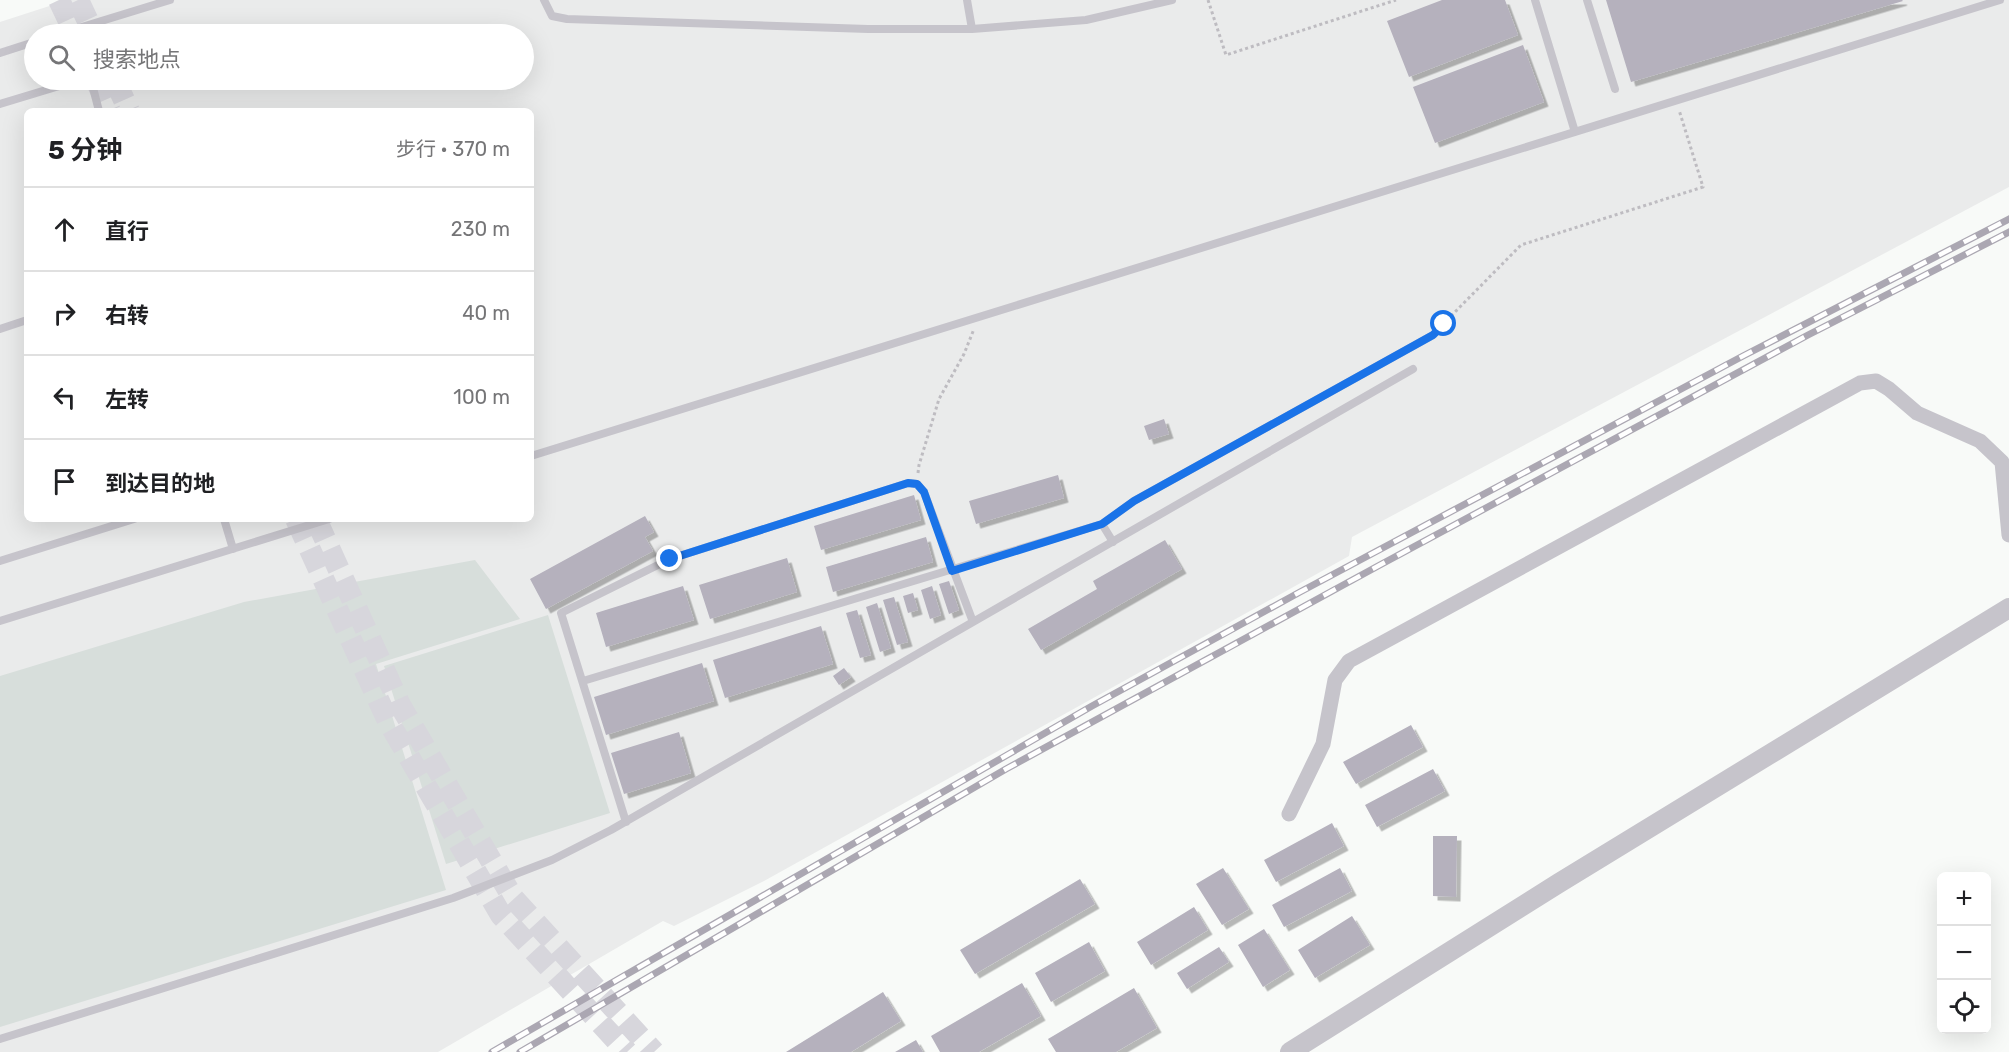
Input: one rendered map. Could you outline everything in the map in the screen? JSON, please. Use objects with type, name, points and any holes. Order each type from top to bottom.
[{"type":"street","points":[[1288,814],[1323,744],[1335,680],[1349,662],[1860,383],[1875,381],[1889,389],[1917,413],[1980,441],[2002,462],[2009,535]]},
{"type":"street","points":[[1290,1052],[1559,883],[2009,608]]},
{"type":"lane","points":[[101,24],[170,0]]},
{"type":"lane","points":[[544,0],[552,16],[567,19],[868,29],[972,29],[1086,20],[1172,0]]},
{"type":"lane","points":[[968,0],[972,29]]},
{"type":"lane","points":[[1535,0],[1575,132]]},
{"type":"lane","points":[[1587,0],[1615,89]]},
{"type":"lane","points":[[534,455],[2000,0]]},
{"type":"lane","points":[[0,53],[24,45]]},
{"type":"lane","points":[[0,104],[46,90]]},
{"type":"lane","points":[[94,90],[98,108]]},
{"type":"lane","points":[[0,329],[24,321]]},
{"type":"lane","points":[[583,681],[1102,524],[1134,501],[1433,335],[1444,324]]},
{"type":"lane","points":[[0,1039],[453,898],[552,860],[626,822],[1413,369]]},
{"type":"lane","points":[[626,822],[561,613],[670,559],[908,483],[917,484],[924,492],[973,622]]},
{"type":"lane","points":[[0,561],[124,522]]},
{"type":"lane","points":[[225,522],[233,549]]},
{"type":"lane","points":[[0,621],[319,522]]},
{"type":"lane","points":[[1102,524],[1113,542]]},
{"type":"path","points":[[1208,0],[1226,55],[1396,0]]},
{"type":"path","points":[[1444,324],[1521,245],[1703,187],[1676,101]]},
{"type":"path","points":[[917,484],[919,465],[939,399],[964,354],[980,317]]},
{"type":"shaded area","points":[[68,0],[2009,0],[2009,187],[1352,537],[1349,556],[764,881],[674,926],[663,921],[438,1052],[0,1052],[0,22]]},
{"type":"shaded area","points":[[475,560],[520,619],[376,664],[446,890],[0,1027],[0,676],[244,602]]},
{"type":"shaded area","points":[[548,615],[610,813],[446,864],[384,666]]},
{"type":"building","points":[[1442,0],[1505,0],[1518,35],[1409,77],[1387,21]]},
{"type":"building","points":[[1606,0],[1902,0],[1903,1],[1631,82]]},
{"type":"building","points":[[1523,45],[1544,102],[1435,143],[1413,87]]},
{"type":"building","points":[[1164,419],[1169,434],[1149,440],[1144,426]]},
{"type":"building","points":[[1058,475],[1064,498],[976,524],[969,501]]},
{"type":"building","points":[[914,495],[921,520],[821,550],[814,526]]},
{"type":"building","points":[[645,516],[654,532],[645,537],[653,551],[546,609],[530,579]]},
{"type":"building","points":[[926,537],[933,562],[833,592],[826,567]]},
{"type":"building","points":[[1165,540],[1182,569],[1041,650],[1028,629],[1097,589],[1093,581]]},
{"type":"building","points":[[787,558],[797,592],[710,619],[699,585]]},
{"type":"building","points":[[949,581],[959,610],[949,614],[939,584]]},
{"type":"building","points":[[683,586],[694,620],[606,647],[596,613]]},
{"type":"building","points":[[932,586],[941,615],[930,619],[921,590]]},
{"type":"building","points":[[913,593],[918,610],[908,613],[903,596]]},
{"type":"building","points":[[894,597],[908,642],[897,645],[883,600]]},
{"type":"building","points":[[877,603],[891,648],[880,652],[866,607]]},
{"type":"building","points":[[857,610],[871,655],[860,658],[846,613]]},
{"type":"building","points":[[821,626],[833,664],[725,698],[713,660]]},
{"type":"building","points":[[702,663],[714,701],[606,735],[594,697]]},
{"type":"building","points":[[844,668],[851,677],[839,685],[833,676]]},
{"type":"building","points":[[1411,725],[1423,747],[1356,784],[1343,762]]},
{"type":"building","points":[[679,732],[691,773],[624,794],[611,753]]},
{"type":"building","points":[[1433,769],[1445,791],[1377,827],[1365,805]]},
{"type":"building","points":[[1332,823],[1344,846],[1276,882],[1264,860]]},
{"type":"building","points":[[1433,836],[1457,836],[1456,897],[1433,896]]},
{"type":"building","points":[[1223,868],[1249,909],[1222,925],[1196,884]]},
{"type":"building","points":[[1340,868],[1352,891],[1284,927],[1272,905]]},
{"type":"building","points":[[1080,879],[1095,904],[975,974],[960,950]]},
{"type":"building","points":[[1194,907],[1208,930],[1151,965],[1137,942]]},
{"type":"building","points":[[1352,916],[1370,945],[1315,978],[1298,950]]},
{"type":"building","points":[[1264,929],[1290,970],[1263,987],[1238,945]]},
{"type":"building","points":[[1089,942],[1105,971],[1051,1002],[1035,973]]},
{"type":"building","points":[[1219,947],[1229,962],[1187,989],[1177,973]]},
{"type":"building","points":[[1022,983],[1041,1016],[979,1052],[940,1052],[931,1036]]},
{"type":"building","points":[[1134,988],[1157,1028],[1116,1052],[1056,1052],[1048,1039]]},
{"type":"building","points":[[883,992],[901,1021],[851,1052],[786,1052]]},
{"type":"building","points":[[916,1040],[923,1052],[895,1052]]},
{"type":"tunnel","points":[[59,0],[70,24]]},
{"type":"tunnel","points":[[78,0],[89,24]]},
{"type":"tunnel","points":[[101,90],[109,108]]},
{"type":"tunnel","points":[[120,90],[128,108]]},
{"type":"tunnel","points":[[297,522],[388,721],[501,915],[627,1052]]},
{"type":"tunnel","points":[[317,522],[400,705],[513,898],[654,1052]]},
{"type":"railway","points":[[492,1052],[1092,706],[1300,592],[1743,356],[2009,219]]},
{"type":"railway","points":[[520,1052],[1006,769],[1808,335],[2009,232]]},
{"type":"route","points":[[670,559],[908,483],[917,484],[924,492],[952,571],[1102,524],[1134,501],[1433,335],[1444,324]]}]
